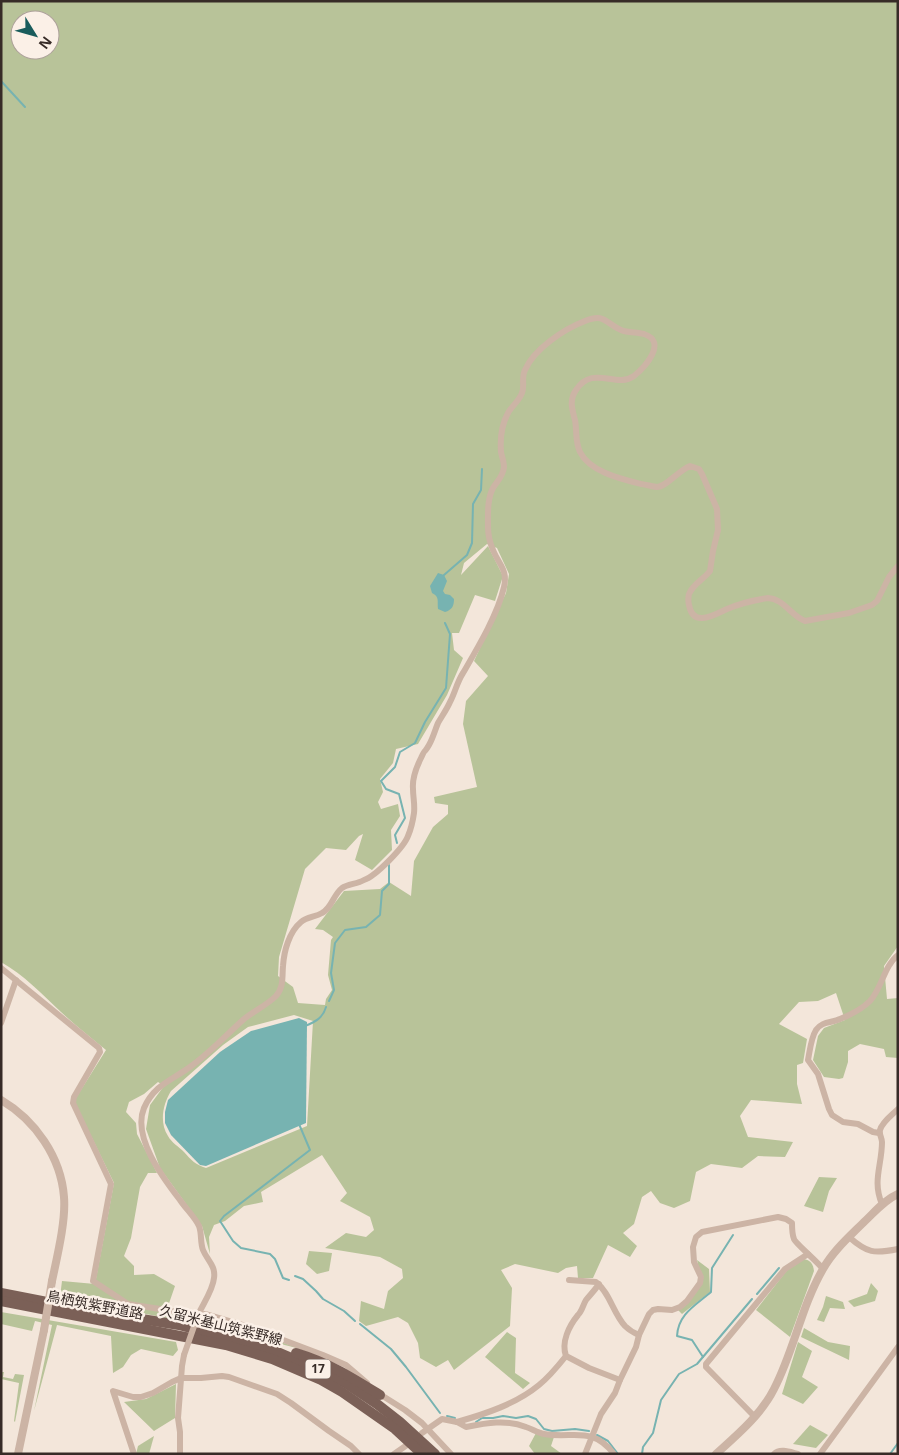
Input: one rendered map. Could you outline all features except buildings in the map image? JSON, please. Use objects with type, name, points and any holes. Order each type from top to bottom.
[{"type":"main road","name":"久留米基山筑紫野線","points":[[1,1293],[98,1312],[179,1325],[258,1346],[306,1364],[347,1384],[400,1422],[435,1454]]},
{"type":"main road","name":"鳥栖筑紫野道路","points":[[1,1302],[226,1345],[272,1360],[321,1380],[342,1392],[395,1428],[422,1454]]},
{"type":"main road","points":[[258,1346],[286,1350],[318,1360],[339,1370],[380,1395]]},
{"type":"street","points":[[180,1454],[178,1418],[184,1355],[198,1314],[214,1282],[214,1268],[202,1248],[199,1226],[156,1165],[142,1132],[140,1121],[143,1111],[162,1084],[193,1065],[235,1027],[275,997],[280,991],[283,961],[290,937],[296,927],[304,919],[321,914],[327,909],[343,887],[373,876],[402,847],[408,837],[415,806],[412,792],[413,776],[438,723],[452,700],[461,676],[478,649],[504,589],[506,577],[488,533],[490,495],[503,471],[504,465],[500,448],[506,418],[523,391],[522,379],[531,361],[546,344],[561,334],[586,320],[599,317],[604,318],[624,331],[647,335],[655,342],[656,346],[653,353],[634,376],[628,380],[588,379],[576,389],[572,395],[571,404],[576,426],[577,445],[580,453],[592,465],[602,471],[633,482],[655,487],[664,486],[680,470],[690,466],[699,469],[716,503],[718,524],[710,571],[692,589],[688,599],[690,611],[696,617],[705,618],[768,598],[774,598],[805,621],[857,611],[877,601],[889,577],[898,566]]},
{"type":"street","points":[[879,1133],[858,1124],[843,1122],[832,1114],[829,1110],[818,1074],[808,1060],[817,1029],[822,1024],[840,1020],[866,1004],[871,999],[892,961],[898,955]]},
{"type":"street","points":[[1,968],[99,1048],[100,1052],[74,1097],[73,1103],[111,1184],[93,1281],[128,1304],[205,1314],[249,1327],[346,1365],[380,1395],[405,1410],[451,1454]]},
{"type":"street","points":[[1,1023],[16,980]]},
{"type":"street","points":[[1,1100],[33,1125],[48,1146],[61,1177],[64,1199],[61,1230],[44,1330],[18,1454]]},
{"type":"street","points":[[882,1204],[878,1194],[877,1180],[882,1140],[879,1133],[880,1129],[898,1109]]},
{"type":"street","points":[[716,1454],[766,1404],[782,1374],[799,1322],[814,1287],[831,1257],[882,1204],[898,1194]]},
{"type":"street","points":[[585,1454],[601,1414],[615,1393],[649,1314],[653,1310],[672,1310],[680,1307],[688,1301],[700,1283],[701,1277],[694,1262],[693,1247],[696,1237],[702,1232],[778,1217],[786,1219],[792,1223],[795,1243],[823,1269]]},
{"type":"street","points":[[849,1237],[862,1248],[870,1251],[880,1253],[898,1249]]},
{"type":"street","points":[[755,1417],[706,1367],[706,1364],[784,1269],[808,1254]]},
{"type":"street","points":[[570,1280],[596,1282],[599,1284],[624,1326],[639,1335]]},
{"type":"street","points":[[566,1356],[565,1340],[570,1327],[584,1303],[599,1284]]},
{"type":"street","points":[[822,1453],[898,1347]]},
{"type":"street","points":[[566,1356],[589,1368],[620,1380]]},
{"type":"street","points":[[457,1422],[491,1412],[533,1390],[566,1356]]},
{"type":"street","points":[[134,1454],[113,1391],[141,1397],[153,1393],[181,1378],[222,1376],[272,1392],[291,1403],[351,1446],[359,1454]]},
{"type":"street","points":[[425,1431],[442,1419],[457,1422],[466,1427],[504,1422],[526,1426],[543,1434],[585,1434],[592,1436],[604,1442],[614,1454]]},
{"type":"street","points":[[394,1454],[407,1444]]},
{"type":"street","points":[[774,1454],[780,1450],[798,1454]]},
{"type":"green space","points":[[1,1],[898,1],[898,946],[884,966],[887,999],[898,998],[898,1058],[886,1057],[884,1049],[860,1044],[848,1051],[848,1062],[843,1078],[824,1077],[813,1060],[818,1036],[824,1028],[845,1020],[836,993],[818,1001],[799,1002],[779,1024],[807,1039],[803,1063],[797,1065],[797,1084],[802,1104],[751,1100],[740,1116],[748,1137],[793,1142],[785,1157],[758,1156],[742,1168],[711,1164],[696,1172],[690,1201],[674,1208],[660,1203],[651,1191],[642,1197],[634,1224],[623,1233],[637,1246],[630,1257],[608,1245],[593,1278],[578,1278],[577,1266],[566,1268],[558,1273],[515,1264],[501,1270],[512,1288],[510,1326],[454,1370],[448,1360],[436,1367],[420,1358],[418,1343],[408,1323],[398,1317],[366,1326],[359,1321],[361,1301],[384,1309],[388,1291],[403,1278],[402,1269],[380,1257],[325,1248],[346,1233],[366,1237],[374,1230],[370,1217],[340,1201],[347,1193],[322,1155],[261,1192],[263,1202],[244,1206],[225,1221],[214,1225],[209,1237],[210,1254],[202,1226],[160,1168],[146,1129],[150,1105],[164,1086],[158,1082],[144,1094],[129,1102],[126,1112],[136,1123],[137,1134],[157,1173],[148,1173],[140,1187],[131,1238],[124,1256],[134,1266],[134,1275],[154,1274],[175,1286],[166,1312],[209,1320],[305,1350],[212,1327],[60,1297],[62,1281],[95,1284],[114,1183],[74,1101],[106,1050],[1,962]],"holes":[[[487,544],[497,548],[509,574],[506,593],[474,661],[488,676],[466,701],[463,724],[477,787],[434,797],[435,803],[448,805],[448,814],[433,827],[414,861],[411,896],[389,882],[380,889],[344,891],[315,929],[323,930],[333,937],[331,940],[328,975],[332,990],[326,999],[325,1005],[298,1003],[293,987],[278,976],[279,957],[305,869],[326,848],[346,850],[363,834],[355,860],[372,870],[392,850],[391,830],[400,816],[398,804],[381,809],[378,802],[383,792],[380,779],[393,763],[396,749],[418,744],[447,695],[463,658],[454,650],[452,633],[459,633],[475,595],[495,601],[503,576],[488,546],[461,575],[464,563]],[[294,1015],[313,1021],[307,1126],[206,1168],[194,1162],[169,1138],[165,1131],[163,1113],[171,1091],[223,1045],[248,1027]]]},
{"type":"green space","points":[[819,1177],[837,1178],[829,1191],[823,1212],[804,1206]]},
{"type":"green space","points":[[309,1251],[332,1253],[329,1271],[317,1274],[306,1264]]},
{"type":"green space","points":[[803,1259],[811,1263],[814,1271],[790,1337],[756,1310],[788,1269]]},
{"type":"green space","points":[[697,1260],[709,1269],[710,1292],[682,1314],[678,1310],[702,1284]]},
{"type":"green space","points":[[871,1283],[878,1291],[875,1301],[854,1307],[848,1301],[867,1294]]},
{"type":"green space","points":[[826,1296],[843,1302],[845,1309],[830,1308],[824,1322],[817,1320]]},
{"type":"green space","points":[[1,1312],[176,1342],[178,1350],[173,1356],[141,1349],[131,1355],[123,1367],[113,1373],[111,1336],[57,1325],[34,1411],[52,1325],[35,1321],[32,1331],[1,1324]]},
{"type":"green space","points":[[804,1328],[828,1342],[850,1346],[849,1360],[801,1337]]},
{"type":"green space","points":[[507,1332],[516,1338],[515,1373],[530,1383],[523,1389],[485,1357]]},
{"type":"green space","points":[[798,1342],[812,1351],[802,1377],[818,1387],[803,1404],[782,1394]]},
{"type":"green space","points":[[1,1372],[4,1372],[3,1377],[13,1379],[15,1374],[24,1375],[15,1422],[19,1383],[1,1379]]},
{"type":"green space","points":[[176,1384],[175,1418],[154,1431],[124,1402],[146,1399]]},
{"type":"green space","points":[[810,1425],[828,1435],[816,1448],[793,1444]]},
{"type":"green space","points":[[536,1433],[554,1437],[551,1446],[562,1454],[535,1454],[529,1446]]},
{"type":"green space","points":[[154,1436],[149,1454],[136,1454],[138,1446]]},
{"type":"water","points":[[438,573],[444,575],[447,581],[443,591],[454,599],[452,607],[445,612],[438,609],[437,598],[432,593],[430,586]]},
{"type":"water","points":[[299,1018],[307,1022],[306,1123],[206,1166],[200,1165],[171,1135],[165,1123],[168,1100],[220,1052],[251,1031]]},
{"type":"waterway","points":[[1,81],[25,107]]},
{"type":"waterway","points":[[444,575],[467,555],[472,543],[473,504],[481,490],[482,469]]},
{"type":"waterway","points":[[397,843],[395,835],[405,818],[399,794],[386,789],[381,781],[395,767],[400,752],[415,743],[425,722],[446,688],[450,634],[445,623]]},
{"type":"waterway","points":[[329,1001],[334,990],[331,973],[335,943],[345,930],[366,927],[380,915],[382,891],[389,884],[389,865]]},
{"type":"waterway","points":[[305,1026],[318,1019],[326,1007]]},
{"type":"waterway","points":[[289,1280],[283,1278],[275,1259],[270,1254],[241,1248],[233,1241],[220,1221],[310,1150],[299,1124]]},
{"type":"waterway","points":[[703,1357],[692,1340],[677,1336],[678,1328],[684,1316],[711,1292],[712,1268],[733,1235]]},
{"type":"waterway","points":[[757,1294],[779,1268]]},
{"type":"waterway","points":[[295,1276],[303,1279],[323,1299],[344,1311],[355,1321]]},
{"type":"waterway","points":[[642,1454],[643,1447],[653,1433],[661,1400],[679,1374],[697,1364],[752,1299]]},
{"type":"waterway","points":[[360,1324],[391,1349],[440,1413]]},
{"type":"waterway","points":[[447,1416],[455,1418]]},
{"type":"waterway","points":[[476,1422],[482,1418],[528,1416],[536,1419],[544,1429],[552,1431],[575,1429],[589,1431]]},
{"type":"waterway","points":[[597,1435],[608,1441],[618,1454]]},
{"type":"waterway","points":[[890,1454],[898,1443]]}]
